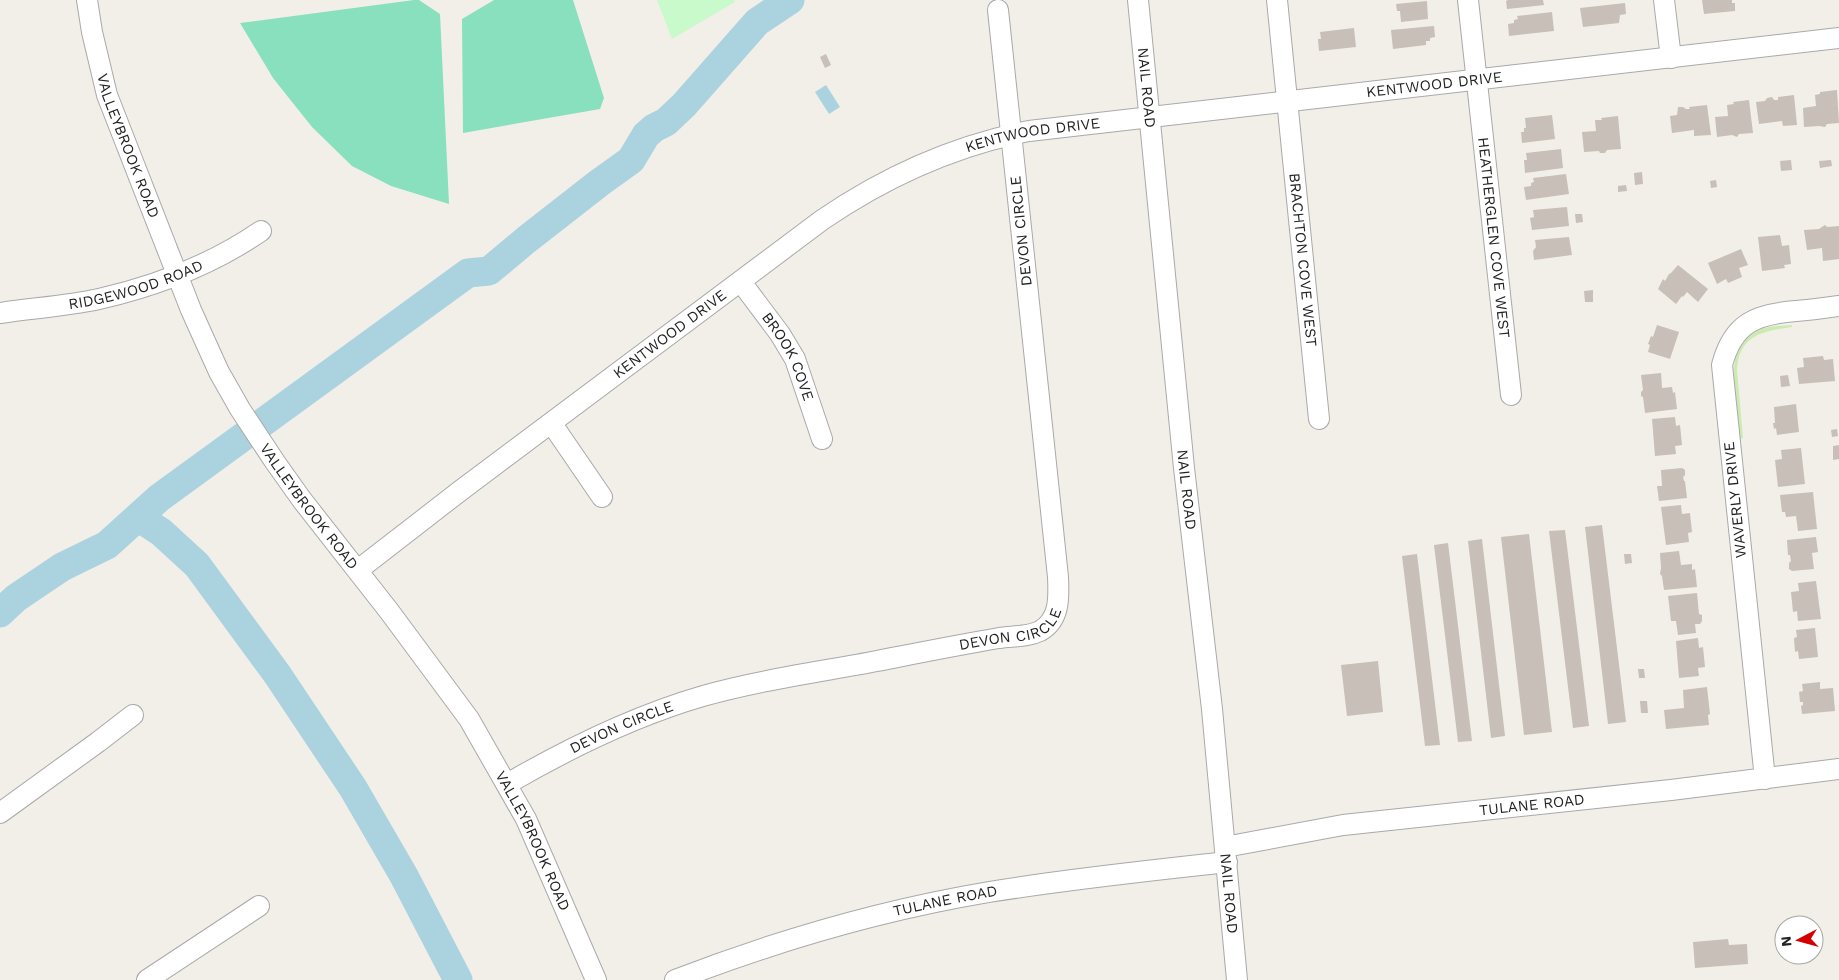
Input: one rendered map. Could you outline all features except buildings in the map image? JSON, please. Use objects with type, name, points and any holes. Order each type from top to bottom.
[{"type":"street","name":"VALLEYBROOK ROAD","points":[[87,0],[92,32],[107,95],[191,310],[220,372],[240,409],[275,462],[469,719],[526,819],[596,980]]},
{"type":"street","name":"NAIL ROAD","points":[[1138,0],[1184,468],[1212,709],[1237,980]]},
{"type":"street","name":"BRACHTON COVE WEST","points":[[1278,0],[1320,418]]},
{"type":"street","name":"HEATHERGLEN COVE WEST","points":[[1468,0],[1511,395]]},
{"type":"street","points":[[1664,0],[1671,58]]},
{"type":"street","name":"DEVON CIRCLE","points":[[507,784],[595,736],[657,711],[701,697],[730,689],[840,668],[1000,638],[1032,634],[1041,630],[1052,621],[1058,606],[1058,577],[998,10]]},
{"type":"street","name":"KENTWOOD DRIVE","points":[[358,570],[460,491],[822,220],[886,180],[945,154],[1029,131],[1839,38]]},
{"type":"street","name":"RIDGEWOOD ROAD","points":[[0,313],[98,299],[178,275],[227,252],[261,231]]},
{"type":"street","name":"BROOK COVE","points":[[741,282],[780,334],[795,359],[822,439]]},
{"type":"street","name":"WAVERLY DRIVE","points":[[1765,779],[1722,365],[1736,333],[1760,316],[1839,306]]},
{"type":"street","points":[[552,424],[602,497]]},
{"type":"street","points":[[0,813],[133,715]]},
{"type":"street","name":"TULANE ROAD","points":[[675,980],[772,946],[906,909],[988,892],[1226,854],[1342,825],[1765,779],[1839,769]]},
{"type":"street","points":[[147,980],[259,906]]},
{"type":"green space","points":[[419,0],[440,14],[449,204],[391,186],[352,166],[312,127],[273,78],[240,23]]},
{"type":"green space","points":[[494,0],[573,0],[604,98],[600,109],[463,133],[462,19]]},
{"type":"green space","points":[[657,0],[734,0],[735,2],[672,39]]},
{"type":"green space","points":[[1792,325],[1792,327],[1762,333],[1754,337],[1742,349],[1737,370],[1743,438],[1740,439],[1734,377],[1735,359],[1738,351],[1748,337],[1761,329]]},
{"type":"water","points":[[826,85],[840,107],[829,114],[815,92]]},
{"type":"waterway","points":[[0,613],[16,598],[62,567],[107,545],[159,498],[468,273],[489,271],[526,240],[631,160],[646,135],[654,128],[666,122],[684,105],[757,22],[790,0]]},
{"type":"waterway","points":[[138,517],[161,532],[197,565],[277,674],[353,788],[404,876],[458,980]]}]
